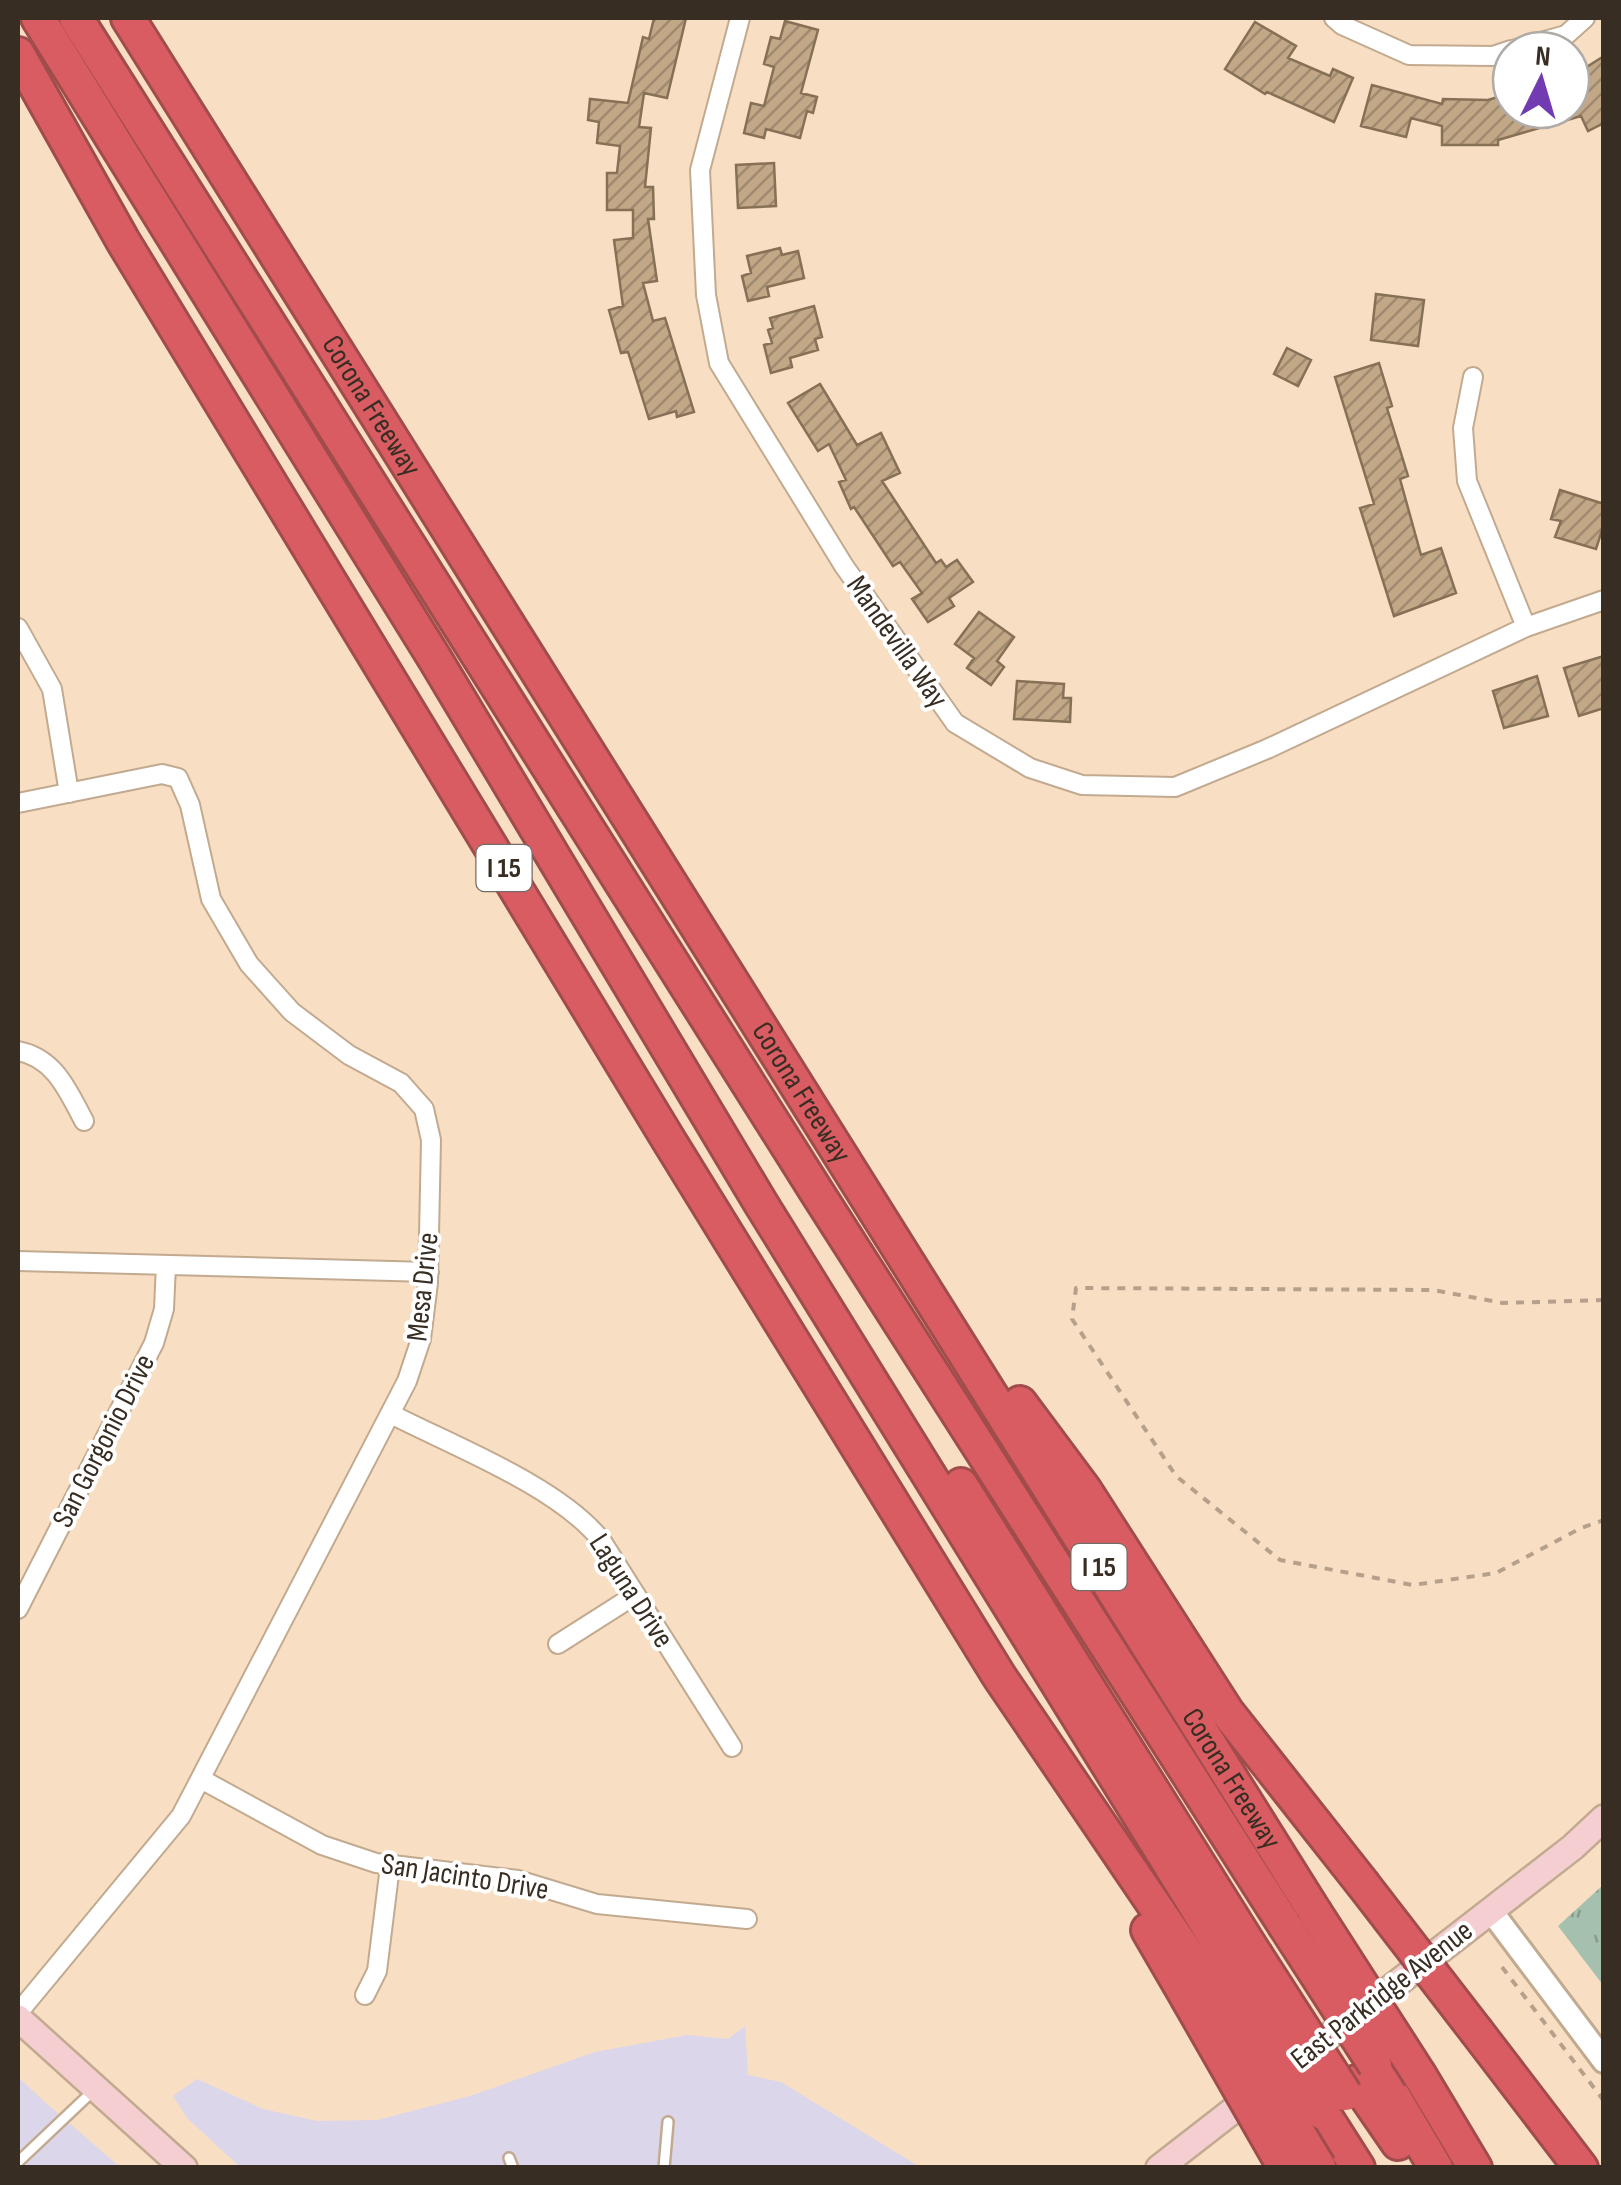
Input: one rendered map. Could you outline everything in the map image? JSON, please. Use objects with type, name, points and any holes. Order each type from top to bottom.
[{"type":"highway","points":[[38,18],[435,659],[766,1213],[1250,1954],[1350,2089],[1415,2168]]},
{"type":"highway","points":[[76,18],[818,1194],[1250,1954],[1350,2089],[1390,2168]]},
{"type":"highway","name":"Corona Freeway","points":[[128,18],[884,1222],[1250,1954],[1318,2167]]},
{"type":"highway","name":"Corona Freeway","points":[[18,54],[124,241],[668,1139],[999,1676],[1250,1954],[1420,2076],[1475,2168]]},
{"type":"highway","points":[[884,1222],[1084,1489],[1226,1712],[1581,2168]]},
{"type":"highway","points":[[1250,1954],[1285,2168]]},
{"type":"highway","points":[[1350,2089],[1358,2168]]},
{"type":"highway","points":[[1350,2089],[1436,2168]]},
{"type":"main road","name":"East Parkridge Avenue","points":[[1158,2168],[1573,1847],[1604,1818]]},
{"type":"main road","points":[[18,2016],[184,2168]]},
{"type":"street","name":"Mandevilla Way","points":[[740,18],[700,170],[706,295],[720,363],[844,566],[955,723],[1030,768],[1082,785],[1175,787],[1267,749],[1526,627],[1604,600]]},
{"type":"street","points":[[1334,18],[1409,55],[1491,56]]},
{"type":"street","points":[[1473,378],[1463,428],[1467,481],[1526,627]]},
{"type":"street","points":[[18,628],[52,689],[70,793],[18,802]]},
{"type":"street","name":"Mesa Drive","points":[[18,2016],[162,1842],[201,1779],[390,1414],[418,1350],[428,1272],[431,1140],[424,1110],[400,1083],[349,1054],[292,1012],[250,964],[212,899],[181,781],[166,774],[70,793]]},
{"type":"street","points":[[18,1051],[34,1056],[52,1069],[84,1121]]},
{"type":"street","points":[[18,1261],[428,1272]]},
{"type":"street","name":"San Gorgonio Drive","points":[[18,1609],[156,1340],[165,1304],[166,1265]]},
{"type":"street","name":"Laguna Drive","points":[[390,1414],[534,1486],[568,1508],[601,1540],[732,1747]]},
{"type":"street","points":[[558,1644],[635,1595]]},
{"type":"street","name":"San Jacinto Drive","points":[[201,1779],[322,1845],[390,1866],[518,1880],[597,1904],[747,1918]]},
{"type":"street","points":[[365,1995],[378,1971],[390,1866]]},
{"type":"street","points":[[1491,1911],[1604,2061]]},
{"type":"lane","points":[[18,2162],[96,2088]]},
{"type":"lane","points":[[664,2168],[668,2122]]},
{"type":"path","points":[[1604,1300],[1503,1303],[1433,1290],[1076,1288],[1072,1320],[1176,1476],[1280,1560],[1413,1585],[1496,1573],[1580,1528],[1604,1520]]},
{"type":"path","points":[[1502,1966],[1604,2101]]},
{"type":"shaded area","points":[[745,2026],[748,2075],[781,2082],[920,2167],[240,2167],[187,2118],[173,2096],[197,2079],[263,2109],[317,2121],[377,2120],[470,2096],[595,2052],[687,2035],[728,2039]]},
{"type":"shaded area","points":[[18,2077],[46,2103],[120,2167],[18,2167]]},
{"type":"green space","points":[[1603,1885],[1603,1985],[1558,1926]]},
{"type":"building","points":[[654,18],[686,18],[667,98],[644,93],[639,127],[651,128],[645,187],[653,187],[654,219],[648,219],[657,281],[643,283],[653,321],[665,318],[694,412],[677,417],[676,411],[649,419],[628,352],[621,353],[609,310],[623,306],[614,240],[633,238],[633,210],[607,210],[607,173],[617,173],[620,146],[597,143],[599,122],[588,120],[590,99],[628,103],[643,37],[649,39]]},
{"type":"building","points":[[785,21],[818,30],[801,93],[817,97],[813,113],[807,111],[800,138],[766,129],[764,138],[744,133],[751,103],[764,106],[774,67],[764,64],[771,37],[780,39]]},
{"type":"building","points":[[1255,22],[1296,46],[1288,58],[1330,76],[1333,69],[1353,78],[1334,122],[1265,94],[1225,69]]},
{"type":"building","points":[[1604,56],[1604,123],[1591,130],[1591,64]]},
{"type":"building","points":[[1372,85],[1442,104],[1443,99],[1491,99],[1491,130],[1533,130],[1498,140],[1498,145],[1442,145],[1442,126],[1411,118],[1406,137],[1361,126]]},
{"type":"building","points":[[774,163],[776,206],[738,208],[736,165]]},
{"type":"building","points":[[780,248],[782,255],[798,251],[804,278],[767,287],[769,296],[748,301],[742,276],[751,273],[747,256]]},
{"type":"building","points":[[1376,294],[1424,300],[1418,346],[1371,340]]},
{"type":"building","points":[[814,306],[822,337],[815,339],[818,350],[790,358],[792,367],[771,373],[764,345],[772,343],[770,318]]},
{"type":"building","points":[[1287,348],[1311,360],[1298,386],[1274,374]]},
{"type":"building","points":[[1379,363],[1392,406],[1387,408],[1408,476],[1400,479],[1421,555],[1441,548],[1456,593],[1394,616],[1360,508],[1374,504],[1335,377]]},
{"type":"building","points":[[820,384],[857,445],[881,433],[900,473],[882,481],[936,563],[941,560],[946,567],[957,560],[973,582],[949,598],[954,606],[928,622],[912,599],[922,593],[900,562],[893,566],[854,507],[851,509],[839,482],[846,480],[829,444],[818,451],[788,403]]},
{"type":"building","points":[[1560,490],[1604,504],[1604,524],[1596,549],[1555,537],[1561,521],[1551,519]]},
{"type":"building","points":[[979,612],[1014,637],[997,661],[1004,667],[991,685],[967,668],[974,658],[955,644]]},
{"type":"building","points":[[1604,656],[1604,708],[1579,716],[1564,668]]},
{"type":"building","points":[[1537,676],[1548,716],[1504,728],[1493,691]]},
{"type":"building","points":[[1017,681],[1064,684],[1063,698],[1071,698],[1070,722],[1014,719]]}]
